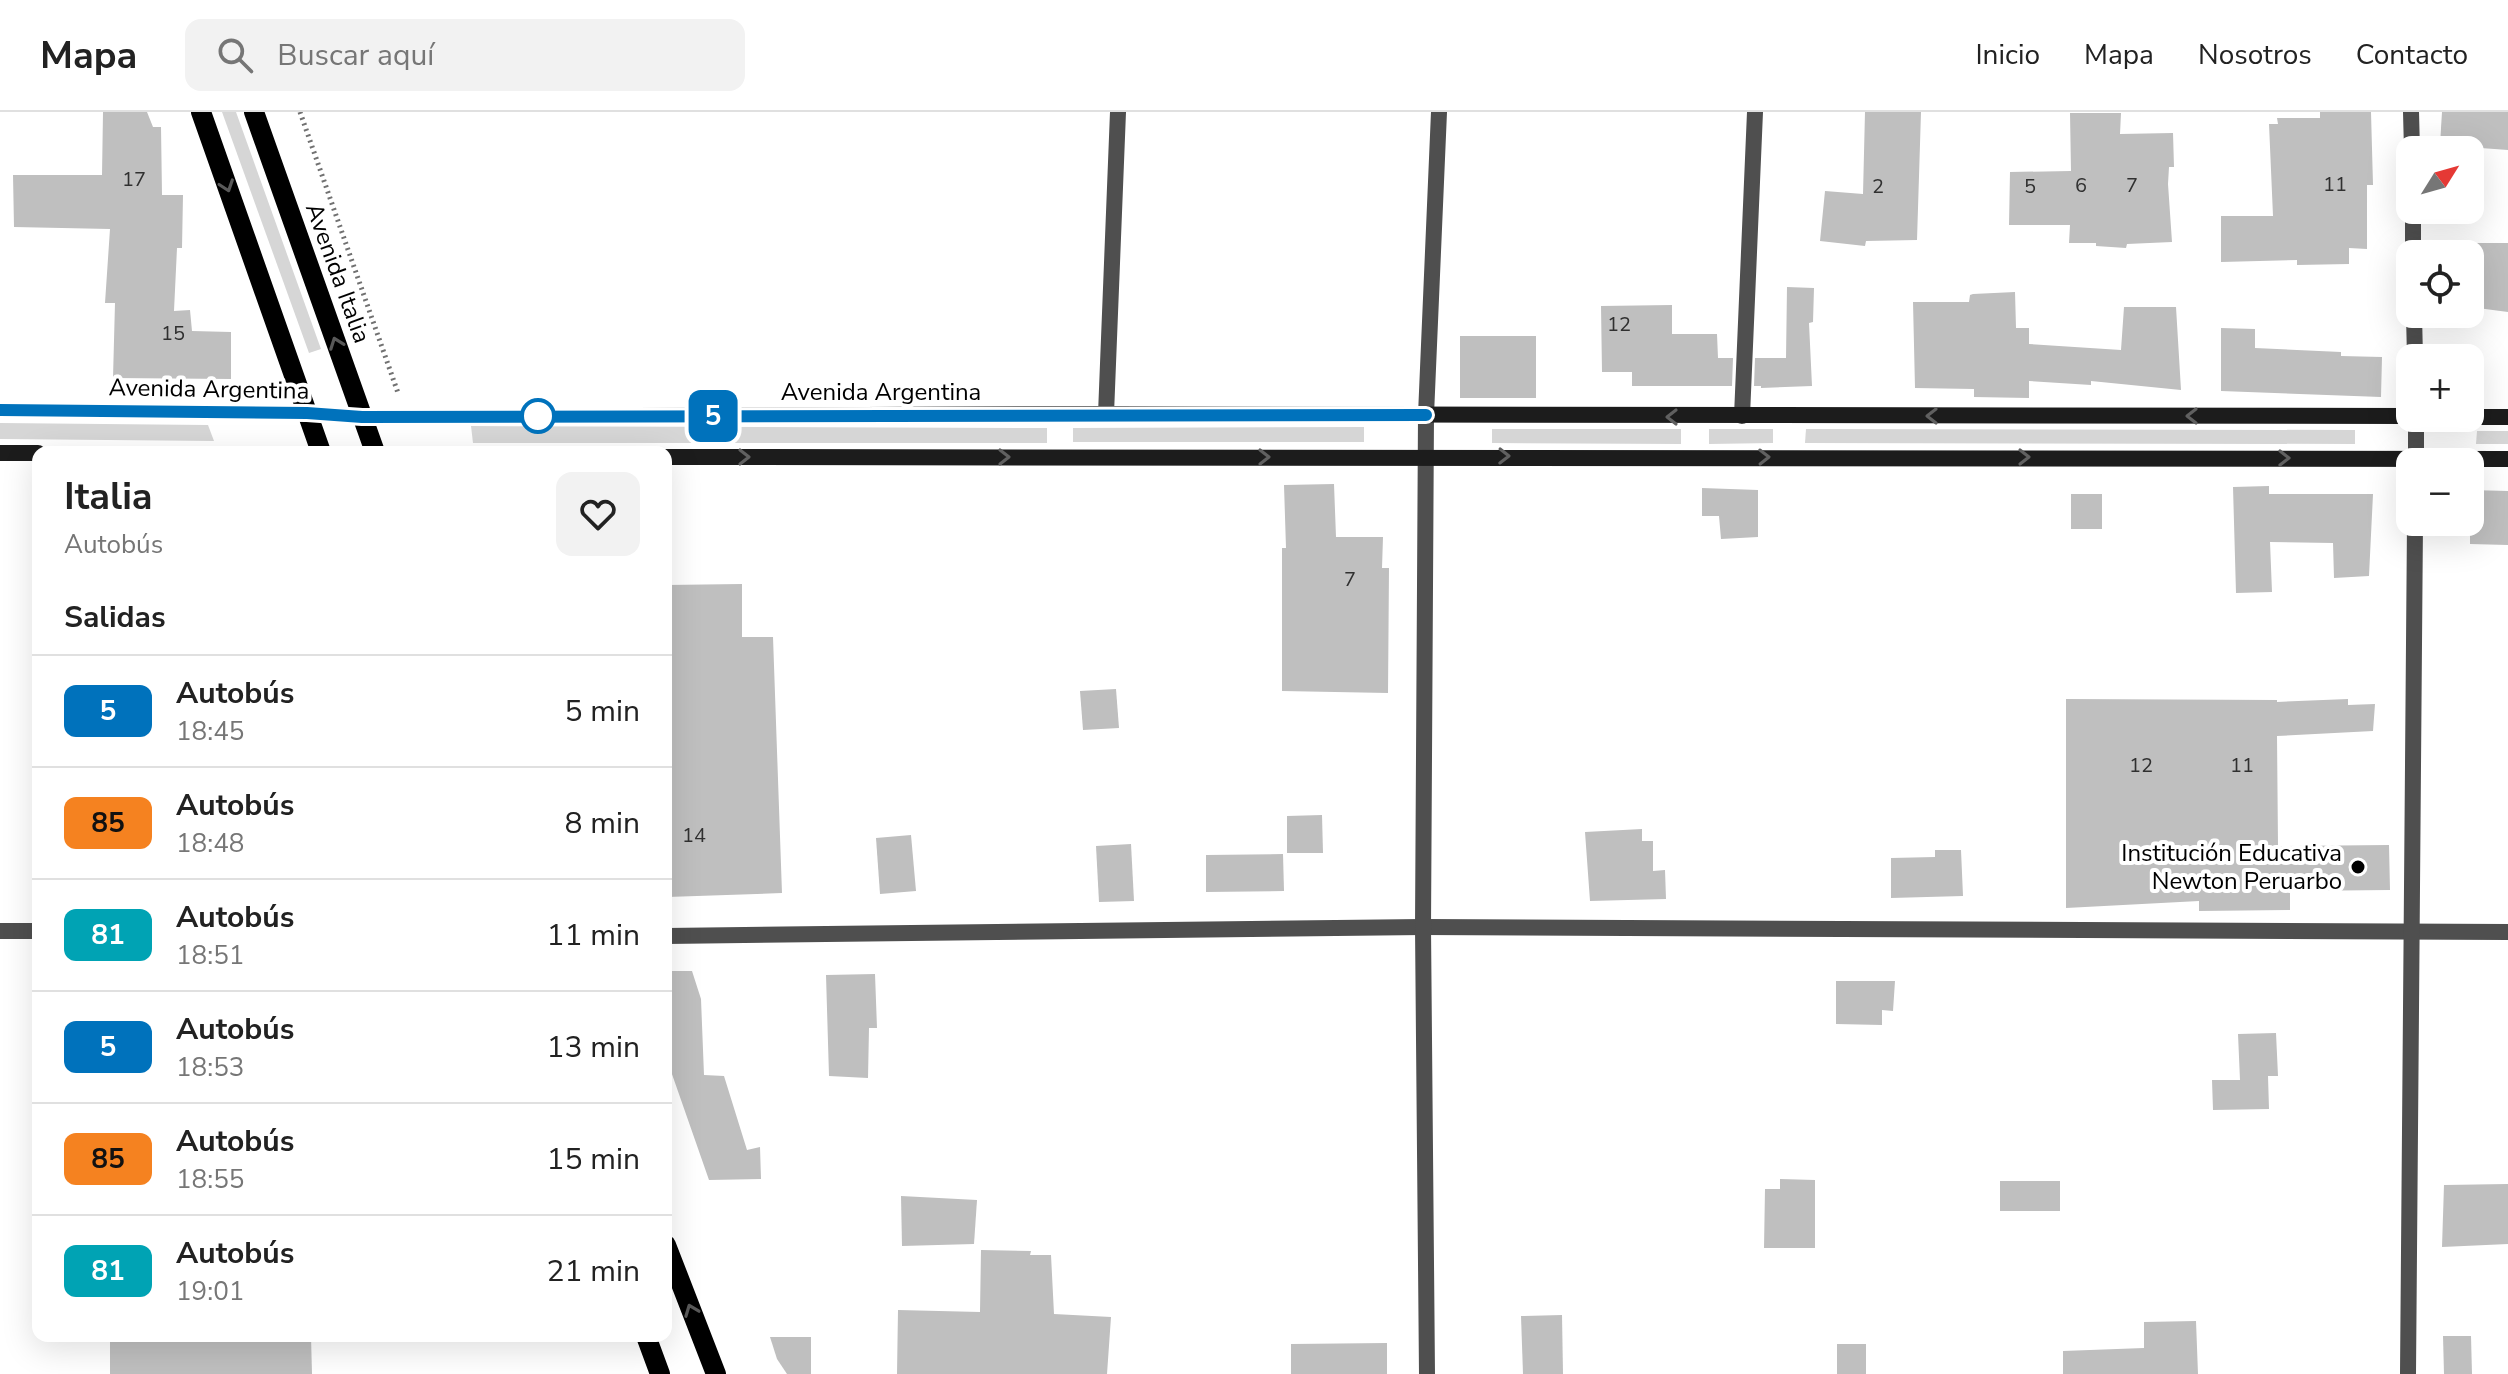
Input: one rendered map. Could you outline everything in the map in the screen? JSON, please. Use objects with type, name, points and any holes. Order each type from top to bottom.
[{"type":"main road","points":[[201,112],[319,446]]},
{"type":"main road","name":"Avenida Italia","points":[[254,112],[373,446]]},
{"type":"main road","name":"Avenida Argentina","points":[[0,410],[307,413],[362,417],[1106,414],[2396,416]]},
{"type":"main road","points":[[2484,417],[2508,417]]},
{"type":"main road","points":[[0,453],[32,453]]},
{"type":"main road","points":[[672,457],[2396,460]]},
{"type":"main road","points":[[2484,459],[2508,459]]},
{"type":"main road","points":[[672,1260],[716,1374]]},
{"type":"main road","points":[[648,1342],[660,1374]]},
{"type":"street","points":[[1106,414],[1118,112]]},
{"type":"street","points":[[1427,1374],[1423,927],[1426,415],[1439,112]]},
{"type":"street","points":[[1742,416],[1755,112]]},
{"type":"street","points":[[2411,112],[2412,136]]},
{"type":"street","points":[[2408,1374],[2415,536]]},
{"type":"street","points":[[672,936],[1423,927],[2508,932]]},
{"type":"street","points":[[0,931],[32,931]]},
{"type":"path","points":[[300,112],[406,416]]},
{"type":"shaded area","points":[[222,112],[236,112],[321,349],[309,353]]},
{"type":"shaded area","points":[[0,423],[208,425],[214,441],[0,439]]},
{"type":"shaded area","points":[[471,426],[1047,428],[1047,443],[473,443]]},
{"type":"shaded area","points":[[1364,427],[1364,442],[1073,442],[1073,428]]},
{"type":"shaded area","points":[[1492,429],[1681,429],[1681,444],[1492,443]]},
{"type":"shaded area","points":[[1709,429],[1773,429],[1773,443],[1709,444]]},
{"type":"shaded area","points":[[1806,429],[2355,430],[2355,444],[1805,443]]},
{"type":"shaded area","points":[[2508,431],[2508,444],[2476,444],[2477,432]]},
{"type":"building","points":[[103,112],[147,112],[153,127],[161,127],[162,195],[183,195],[182,248],[177,248],[174,311],[190,310],[192,331],[231,332],[231,379],[113,378],[115,303],[105,303],[110,229],[14,227],[13,175],[102,175]]},
{"type":"building","points":[[1865,112],[1921,112],[1917,240],[1866,241],[1865,246],[1820,241],[1825,191],[1863,194]]},
{"type":"building","points":[[2320,112],[2371,112],[2373,185],[2367,185],[2367,249],[2349,248],[2349,264],[2297,265],[2297,260],[2221,262],[2221,216],[2273,216],[2269,124],[2278,124],[2277,118],[2320,118]]},
{"type":"building","points":[[2442,112],[2508,112],[2508,150],[2484,148],[2484,136],[2441,136]]},
{"type":"building","points":[[2070,113],[2121,113],[2120,134],[2173,133],[2174,167],[2169,167],[2168,184],[2172,242],[2127,244],[2126,248],[2096,246],[2096,243],[2069,243],[2070,225],[2009,225],[2010,172],[2071,171]]},
{"type":"building","points":[[2484,243],[2508,243],[2508,312],[2484,309]]},
{"type":"building","points":[[1787,287],[1814,288],[1813,322],[1809,323],[1812,386],[1754,386],[1755,358],[1786,358]]},
{"type":"building","points":[[2015,292],[2016,328],[2029,328],[2029,344],[2121,350],[2124,307],[2176,307],[2181,390],[2091,381],[2091,385],[2029,381],[2029,398],[1974,397],[1974,389],[1915,388],[1913,302],[1969,302],[1973,294]]},
{"type":"building","points":[[1672,305],[1672,334],[1717,334],[1718,358],[1733,358],[1732,386],[1632,386],[1632,372],[1602,372],[1601,306]]},
{"type":"building","points":[[2221,328],[2255,329],[2255,348],[2382,357],[2381,397],[2221,391]]},
{"type":"building","points":[[1460,336],[1536,336],[1536,398],[1460,398]]},
{"type":"building","points":[[1334,484],[1336,537],[1383,537],[1382,568],[1389,568],[1388,693],[1282,691],[1282,548],[1286,548],[1284,485]]},
{"type":"building","points":[[2269,486],[2269,494],[2373,494],[2369,576],[2334,578],[2333,543],[2270,542],[2272,592],[2236,593],[2233,487]]},
{"type":"building","points":[[1702,488],[1758,490],[1758,537],[1721,539],[1719,516],[1702,516]]},
{"type":"building","points":[[2484,490],[2508,491],[2508,545],[2470,544],[2470,536],[2484,536]]},
{"type":"building","points":[[2071,494],[2102,494],[2102,529],[2071,529]]},
{"type":"building","points":[[742,584],[742,637],[773,637],[782,893],[672,897],[672,585]]},
{"type":"building","points":[[1116,689],[1119,728],[1083,730],[1080,691]]},
{"type":"building","points":[[2066,699],[2277,702],[2348,699],[2348,705],[2375,704],[2373,731],[2277,736],[2278,846],[2389,845],[2390,890],[2290,891],[2290,910],[2199,911],[2199,901],[2066,908]]},
{"type":"building","points":[[1322,815],[1323,853],[1287,853],[1287,816]]},
{"type":"building","points":[[1642,829],[1642,841],[1653,841],[1653,871],[1665,870],[1666,899],[1590,901],[1585,832]]},
{"type":"building","points":[[911,835],[916,891],[880,894],[876,838]]},
{"type":"building","points":[[1131,844],[1134,901],[1099,902],[1096,846]]},
{"type":"building","points":[[1935,850],[1961,850],[1963,896],[1891,898],[1891,858],[1935,857]]},
{"type":"building","points":[[1283,854],[1284,891],[1206,892],[1206,855]]},
{"type":"building","points":[[672,971],[692,971],[701,999],[704,1075],[724,1076],[747,1150],[760,1147],[761,1179],[709,1180],[672,1074]]},
{"type":"building","points":[[875,974],[877,1028],[869,1028],[868,1078],[829,1076],[826,975]]},
{"type":"building","points":[[1836,981],[1895,981],[1893,1011],[1882,1010],[1882,1025],[1836,1024]]},
{"type":"building","points":[[2276,1033],[2278,1076],[2268,1076],[2269,1109],[2213,1110],[2212,1080],[2240,1080],[2238,1034]]},
{"type":"building","points":[[1780,1179],[1815,1180],[1815,1248],[1764,1248],[1765,1189],[1780,1189]]},
{"type":"building","points":[[2000,1181],[2060,1181],[2060,1211],[2000,1211]]},
{"type":"building","points":[[2508,1184],[2508,1244],[2442,1247],[2444,1185]]},
{"type":"building","points":[[901,1196],[977,1200],[974,1244],[902,1246]]},
{"type":"building","points":[[981,1250],[1031,1251],[1030,1255],[1051,1255],[1054,1314],[1111,1317],[1107,1374],[897,1374],[898,1310],[980,1312]]},
{"type":"building","points":[[1562,1315],[1563,1374],[1523,1374],[1521,1316]]},
{"type":"building","points":[[2196,1321],[2198,1374],[2063,1374],[2063,1351],[2144,1348],[2144,1322]]},
{"type":"building","points":[[2443,1336],[2471,1336],[2472,1374],[2444,1374]]},
{"type":"building","points":[[770,1337],[811,1337],[811,1374],[787,1374],[777,1359]]},
{"type":"building","points":[[110,1342],[311,1342],[312,1374],[110,1374]]},
{"type":"building","points":[[1387,1343],[1387,1374],[1291,1374],[1291,1344]]},
{"type":"building","points":[[1837,1344],[1866,1344],[1866,1374],[1837,1374]]},
{"type":"bus line","name":"5","points":[[0,410],[307,413],[362,417],[1426,415]]},
{"type":"place","name":"Institución Educativa Newton Peruarbo","points":[[2358,867]]}]
